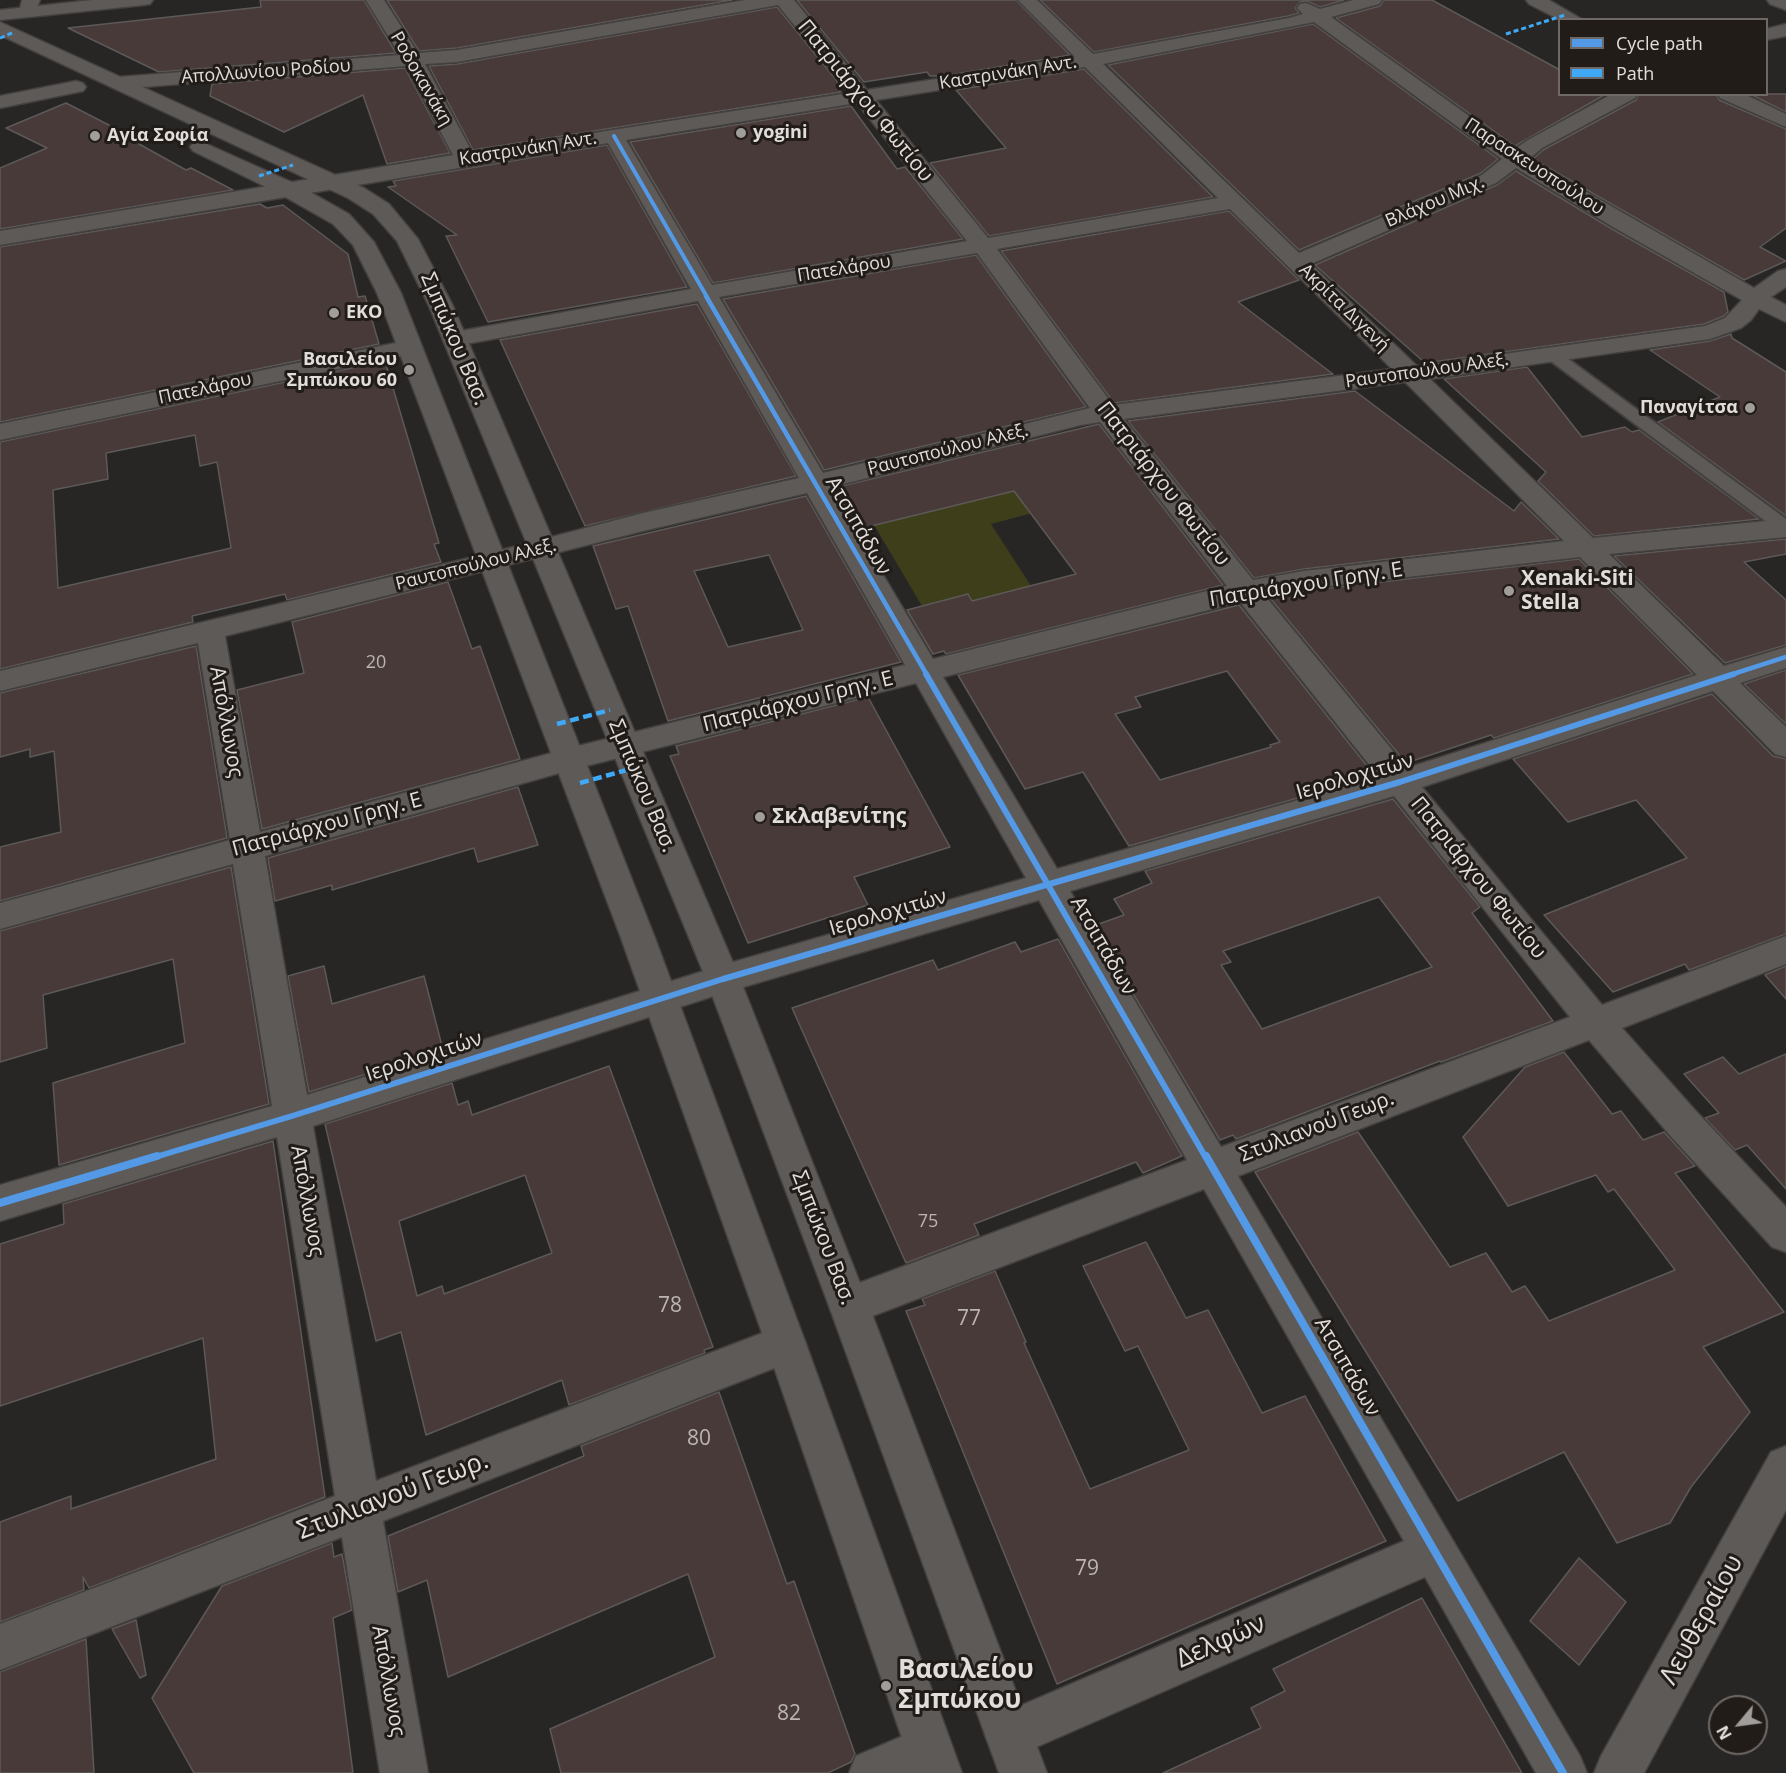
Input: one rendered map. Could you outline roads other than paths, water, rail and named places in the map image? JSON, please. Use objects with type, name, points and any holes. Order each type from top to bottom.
[{"type":"street","points":[[0,15],[30,6],[144,0]]},
{"type":"street","name":"Ροδοκανάκη","points":[[375,0],[413,60],[466,159]]},
{"type":"street","name":"Απολλωνίου Ροδίου","points":[[118,83],[413,60],[473,53],[776,0]]},
{"type":"street","name":"Πατριάρχου Φωτίου","points":[[784,0],[859,96],[983,246],[1105,412],[1246,591],[1594,1021],[1681,1121],[1786,1234]]},
{"type":"street","name":"Ακρίτα Διγενή","points":[[1027,0],[1087,61],[1412,374],[1583,548],[1786,746]]},
{"type":"street","name":"Παρασκευοπούλου","points":[[1295,0],[1515,159],[1786,315]]},
{"type":"street","name":"Καστρινάκη Αντ.","points":[[0,238],[466,159],[1087,61],[1270,28],[1373,0]]},
{"type":"street","points":[[1536,0],[1570,18]]},
{"type":"street","points":[[1776,0],[1786,5]]},
{"type":"street","name":"Σμπώκου Βασ.","points":[[0,28],[331,182],[375,205],[399,228],[428,276],[723,979],[849,1306],[1016,1754]]},
{"type":"street","points":[[1768,36],[1786,30]]},
{"type":"street","name":"Σμπώκου Βασ.","points":[[0,53],[288,189],[332,212],[349,225],[363,242],[389,293],[570,759],[786,1344],[934,1761]]},
{"type":"street","points":[[0,102],[76,87]]},
{"type":"street","name":"Βλάχου Μιχ.","points":[[1296,262],[1473,186],[1498,173],[1535,144],[1624,96]]},
{"type":"street","points":[[1731,96],[1786,121]]},
{"type":"street","name":"Ατσιπάδων","points":[[614,136],[1563,1773]]},
{"type":"street","name":"Πατελάρου","points":[[455,339],[704,292],[1234,202]]},
{"type":"street","name":"Ραυτοπούλου Αλεξ.","points":[[0,681],[494,561],[687,511],[814,483],[1105,412],[1412,374],[1710,332],[1733,323],[1743,315],[1755,298],[1786,276]]},
{"type":"street","name":"Πατελάρου","points":[[0,432],[410,347]]},
{"type":"street","name":"Πατριάρχου Γρηγ. Ε","points":[[0,916],[570,759],[1246,591],[1304,580],[1583,548],[1786,528]]},
{"type":"street","name":"Απόλλωνος","points":[[210,630],[404,1773]]},
{"type":"street","name":"Ιερολοχιτών","points":[[0,1203],[292,1116],[723,979],[1400,782],[1786,657]]},
{"type":"street","name":"Στυλιανού Γεωρ.","points":[[849,1306],[1594,1021],[1786,950]]},
{"type":"street","name":"Στυλιανού Γεωρ.","points":[[0,1647],[786,1344]]},
{"type":"street","name":"Λευθεραίου","points":[[1618,1773],[1786,1467]]},
{"type":"street","name":"Δελφών","points":[[1016,1754],[1434,1550]]},
{"type":"street","points":[[873,1773],[934,1761]]},
{"type":"lane","points":[[1550,353],[1786,528]]},
{"type":"place","name":"yogini","points":[[741,133]]},
{"type":"place","name":"Αγία Σοφία","points":[[95,136]]},
{"type":"place","name":"ΕΚΟ","points":[[334,313]]},
{"type":"place","name":"Βασιλείου Σμπώκου 60","points":[[409,370]]},
{"type":"place","name":"Παναγίτσα","points":[[1750,408]]},
{"type":"place","name":"Xenaki-Siti Stella","points":[[1509,591]]},
{"type":"place","name":"Σκλαβενίτης","points":[[760,817]]},
{"type":"place","name":"Βασιλείου Σμπώκου","points":[[886,1686]]}]
